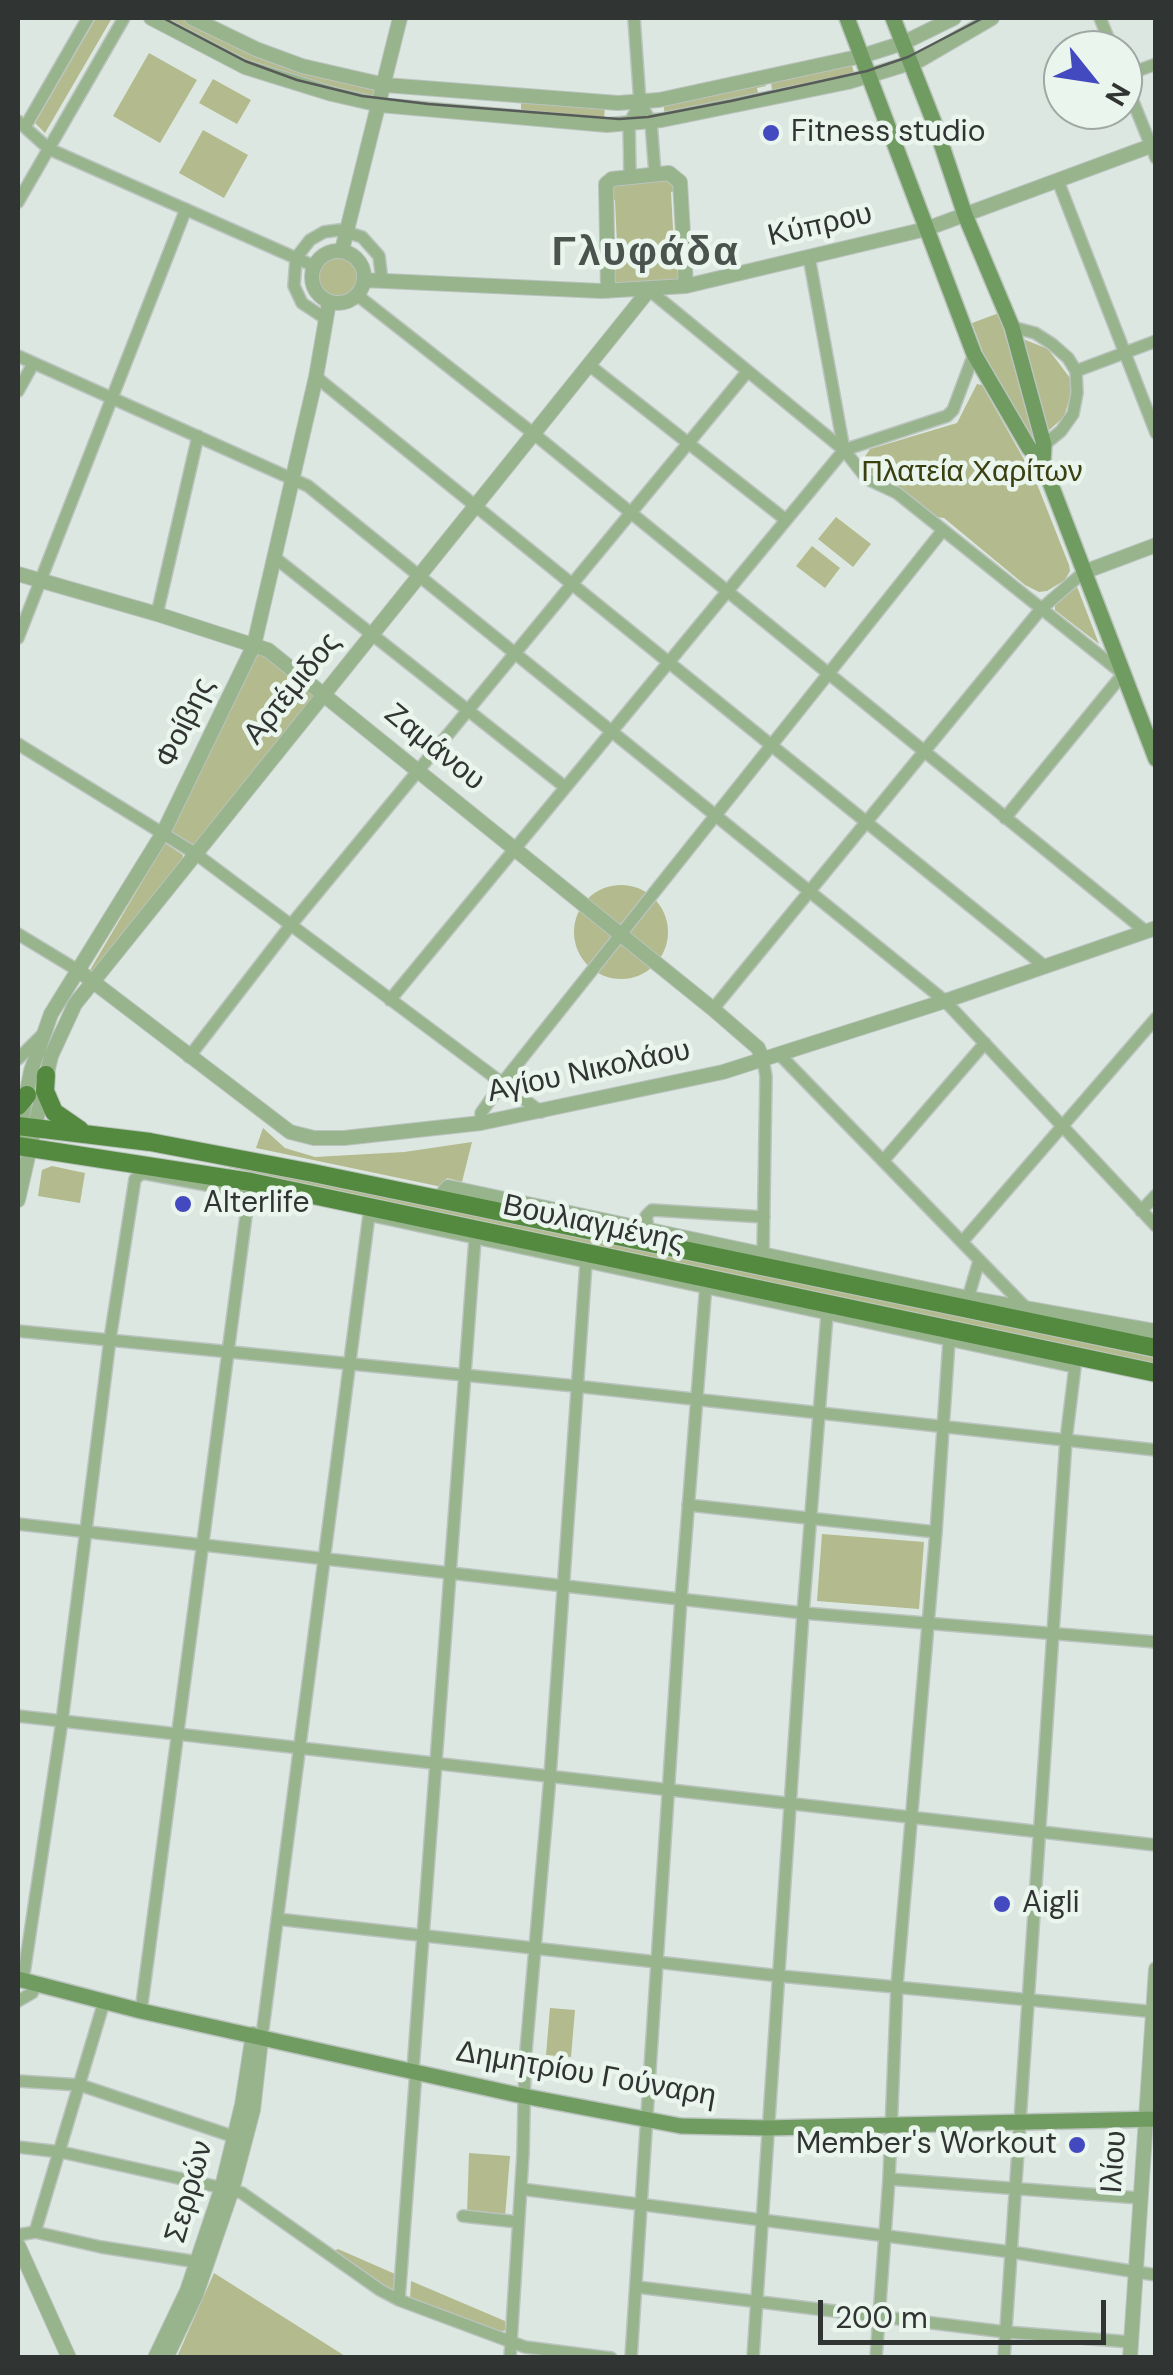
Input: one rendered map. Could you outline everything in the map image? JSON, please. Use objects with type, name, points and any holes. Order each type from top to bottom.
[{"type":"main road","points":[[847,18],[974,354],[1029,448],[1043,464],[1156,759]]},
{"type":"main road","points":[[893,18],[965,215],[1012,327],[1044,445],[1043,464]]},
{"type":"main road","points":[[46,1075],[45,1091],[54,1112],[85,1133]]},
{"type":"main road","name":"Βουλιαγμένης","points":[[23,1136],[85,1133],[278,1166],[1154,1340]]},
{"type":"main road","name":"Βουλιαγμένης","points":[[23,1136],[310,1194],[494,1238],[1156,1372]]},
{"type":"main road","points":[[147,1164],[170,1178]]},
{"type":"main road","name":"Δημητρίου Γούναρη","points":[[26,1981],[142,2012],[523,2096],[681,2126],[769,2128],[1150,2119]]},
{"type":"street","points":[[88,18],[21,124],[49,149],[314,266]]},
{"type":"street","points":[[18,202],[124,18]]},
{"type":"street","points":[[151,18],[245,68],[380,105],[607,125],[650,122],[762,102],[869,76],[910,63],[992,18]]},
{"type":"street","points":[[192,18],[302,66],[385,85],[640,103],[862,56],[954,18]]},
{"type":"street","points":[[342,250],[400,18]]},
{"type":"street","points":[[634,18],[640,103],[650,122],[655,174]]},
{"type":"street","points":[[630,176],[629,124],[640,103]]},
{"type":"street","points":[[1143,124],[1154,150]]},
{"type":"street","name":"Κύπρου","points":[[364,280],[608,291],[686,286],[926,229],[1058,180],[1154,150]]},
{"type":"street","points":[[608,291],[604,188],[612,179],[655,174],[672,174],[680,182],[686,286]]},
{"type":"street","points":[[1058,180],[1156,433]]},
{"type":"street","points":[[18,638],[186,209]]},
{"type":"street","points":[[326,319],[309,310],[297,296],[292,277],[296,258],[316,235],[332,230],[362,238],[382,264],[382,281]]},
{"type":"street","points":[[342,250],[362,264],[364,280],[357,295],[344,303],[329,302],[313,286],[314,266],[325,253],[342,250]]},
{"type":"street","points":[[809,257],[844,450]]},
{"type":"street","points":[[649,290],[844,450],[867,479],[897,493],[1123,674],[1005,818]]},
{"type":"street","name":"Αρτέμιδος","points":[[23,1136],[66,1018],[649,290]]},
{"type":"street","points":[[357,295],[534,434],[1005,818],[1152,927]]},
{"type":"street","name":"Φοίβης","points":[[23,1136],[24,1095],[43,1032],[163,833],[254,645],[316,377],[329,302]]},
{"type":"street","points":[[1012,327],[1036,333],[1052,344],[1068,358],[1076,372],[1078,393],[1073,414],[1044,445]]},
{"type":"street","points":[[1076,372],[1156,341]]},
{"type":"street","points":[[390,1000],[844,450],[947,416],[953,410],[974,354]]},
{"type":"street","points":[[18,356],[308,486],[945,1001],[1156,1226]]},
{"type":"street","points":[[18,391],[34,364]]},
{"type":"street","points":[[589,365],[786,520]]},
{"type":"street","points":[[188,1057],[290,926],[747,372]]},
{"type":"street","points":[[316,377],[1043,965]]},
{"type":"street","points":[[157,614],[198,436]]},
{"type":"street","points":[[481,1122],[481,1114],[502,1082],[943,530]]},
{"type":"street","points":[[713,1009],[1041,609],[1084,572],[1156,545]]},
{"type":"street","points":[[274,557],[566,788]]},
{"type":"street","name":"Ζαμάνου","points":[[18,574],[268,650],[713,1009],[758,1048],[763,1060]]},
{"type":"street","points":[[18,744],[196,854],[541,1112]]},
{"type":"street","name":"Αγίου Νικολάου","points":[[78,970],[290,1132],[314,1138],[481,1122],[723,1072],[945,1001],[1152,927]]},
{"type":"street","points":[[18,934],[78,970]]},
{"type":"street","points":[[962,1242],[1156,1018]]},
{"type":"street","points":[[18,1060],[43,1032]]},
{"type":"street","points":[[882,1161],[985,1042]]},
{"type":"street","points":[[780,1055],[1028,1310]]},
{"type":"street","points":[[763,1060],[763,1254]]},
{"type":"street","points":[[18,1069],[24,1095]]},
{"type":"street","points":[[18,1200],[23,1136]]},
{"type":"street","points":[[18,2001],[32,1992],[26,1981],[134,1179],[142,1174],[298,1202],[310,1194]]},
{"type":"street","points":[[438,1200],[448,1187],[648,1228],[722,1252],[763,1254],[1154,1340]]},
{"type":"street","points":[[142,2012],[250,1192]]},
{"type":"street","points":[[1142,1211],[1156,1195]]},
{"type":"street","points":[[648,1228],[646,1216],[652,1210],[764,1217]]},
{"type":"street","points":[[257,2035],[277,1919],[369,1216],[475,1239],[494,1238],[586,1263],[631,1266]]},
{"type":"street","points":[[399,2300],[475,1239]]},
{"type":"street","points":[[968,1298],[980,1260]]},
{"type":"street","points":[[510,2358],[523,2096],[586,1263]]},
{"type":"street","points":[[632,2358],[681,1598],[706,1282],[828,1315],[1075,1367],[1052,1635],[1004,2358]]},
{"type":"street","points":[[753,2358],[803,1613],[828,1315]]},
{"type":"street","points":[[18,1331],[697,1398],[1156,1450]]},
{"type":"street","points":[[876,2358],[886,2236],[897,1985],[949,1341]]},
{"type":"street","points":[[688,1504],[936,1532]]},
{"type":"street","points":[[18,1524],[803,1613],[1156,1642]]},
{"type":"street","points":[[18,1716],[1156,1846]]},
{"type":"street","points":[[277,1919],[780,1976],[1154,2012]]},
{"type":"street","name":"Ιλίου","points":[[1130,2350],[1140,2198],[1150,2119],[1156,1970]]},
{"type":"street","points":[[36,2232],[104,2002]]},
{"type":"street","name":"Σερρών","points":[[227,2188],[257,2035]]},
{"type":"street","name":"Σερρών","points":[[166,2358],[204,2263],[253,2110],[257,2035]]},
{"type":"street","points":[[18,2082],[80,2085],[235,2137]]},
{"type":"street","points":[[18,2147],[61,2152],[227,2188],[399,2300],[525,2347],[611,2358]]},
{"type":"street","points":[[889,2178],[1140,2198]]},
{"type":"street","points":[[521,2189],[1156,2274]]},
{"type":"street","points":[[462,2216],[518,2222]]},
{"type":"street","points":[[18,2234],[36,2232],[204,2263]]},
{"type":"street","points":[[18,2245],[69,2358]]},
{"type":"street","name":"Σερρών","points":[[155,2358],[204,2263]]},
{"type":"street","points":[[637,2287],[1130,2350]]},
{"type":"green space","points":[[96,18],[112,18],[45,133],[35,123]]},
{"type":"green space","points":[[159,18],[184,18],[227,40],[379,87],[376,100],[257,68]]},
{"type":"green space","points":[[149,53],[197,80],[160,143],[113,116]]},
{"type":"green space","points":[[851,62],[855,76],[765,97],[764,92],[772,90],[771,82]]},
{"type":"green space","points":[[213,79],[251,100],[237,124],[199,103]]},
{"type":"green space","points":[[765,83],[766,86],[757,88],[759,98],[665,116],[663,102]]},
{"type":"green space","points":[[521,99],[605,106],[604,120],[521,113]]},
{"type":"green space","points":[[203,130],[248,155],[224,198],[179,173]]},
{"type":"green space","points":[[665,180],[677,191],[671,192],[675,266],[683,270],[680,281],[616,284],[612,272],[618,267],[615,200],[608,196],[610,189],[616,184]]},
{"type":"green space","points":[[338,256],[353,262],[359,277],[353,292],[338,298],[323,292],[317,277],[323,262]]},
{"type":"green space","points":[[999,313],[1035,446],[987,363],[972,323]]},
{"type":"green space","points":[[1023,339],[1048,349],[1070,378],[1071,393],[1064,417],[1047,432]]},
{"type":"green space","name":"Πλατεία Χαρίτων","points":[[977,384],[982,385],[1035,479],[1069,565],[1065,580],[1047,591],[1039,592],[1025,585],[944,518],[936,517],[866,471],[864,458],[870,449],[957,423]]},
{"type":"green space","points":[[836,517],[871,544],[853,567],[818,539]]},
{"type":"green space","points":[[812,546],[840,568],[825,588],[796,566]]},
{"type":"green space","points":[[1076,584],[1099,644],[1055,610],[1055,603]]},
{"type":"green space","points":[[259,652],[317,698],[197,848],[171,831]]},
{"type":"green space","points":[[165,843],[183,855],[182,860],[94,971],[90,970]]},
{"type":"green space","points":[[621,885],[639,888],[654,899],[665,914],[665,950],[654,965],[639,976],[621,979],[603,976],[588,965],[577,950],[574,932],[577,914],[588,899],[603,888]]},
{"type":"green space","points":[[263,1128],[285,1148],[315,1157],[404,1152],[472,1142],[462,1182],[447,1178],[442,1187],[256,1148]]},
{"type":"green space","points":[[213,1164],[298,1176],[961,1316],[1155,1358],[1155,1363]]},
{"type":"green space","points":[[52,1166],[85,1173],[80,1203],[38,1196],[42,1170]]},
{"type":"green space","points":[[822,1534],[924,1542],[919,1609],[817,1601]]},
{"type":"green space","points":[[550,2008],[575,2010],[571,2057],[546,2055]]},
{"type":"green space","points":[[469,2153],[510,2156],[505,2217],[467,2214]]},
{"type":"green space","points":[[338,2249],[402,2277],[400,2292],[391,2292],[334,2251]]},
{"type":"green space","points":[[214,2273],[345,2356],[348,2357],[177,2357]]},
{"type":"green space","points":[[411,2281],[505,2321],[505,2330],[501,2332],[410,2300]]},
{"type":"tram line","points":[[163,18],[245,61],[297,80],[362,96],[619,119],[731,101],[867,71],[908,57],[983,18]]},
{"type":"place","name":"Fitness studio","points":[[771,133]]},
{"type":"place","name":"Alterlife","points":[[183,1204]]},
{"type":"place","name":"Aigli","points":[[1002,1904]]},
{"type":"place","name":"Member's Workout","points":[[1077,2145]]},
{"type":"district","name":"Γλυφάδα","points":[[646,255]]}]
